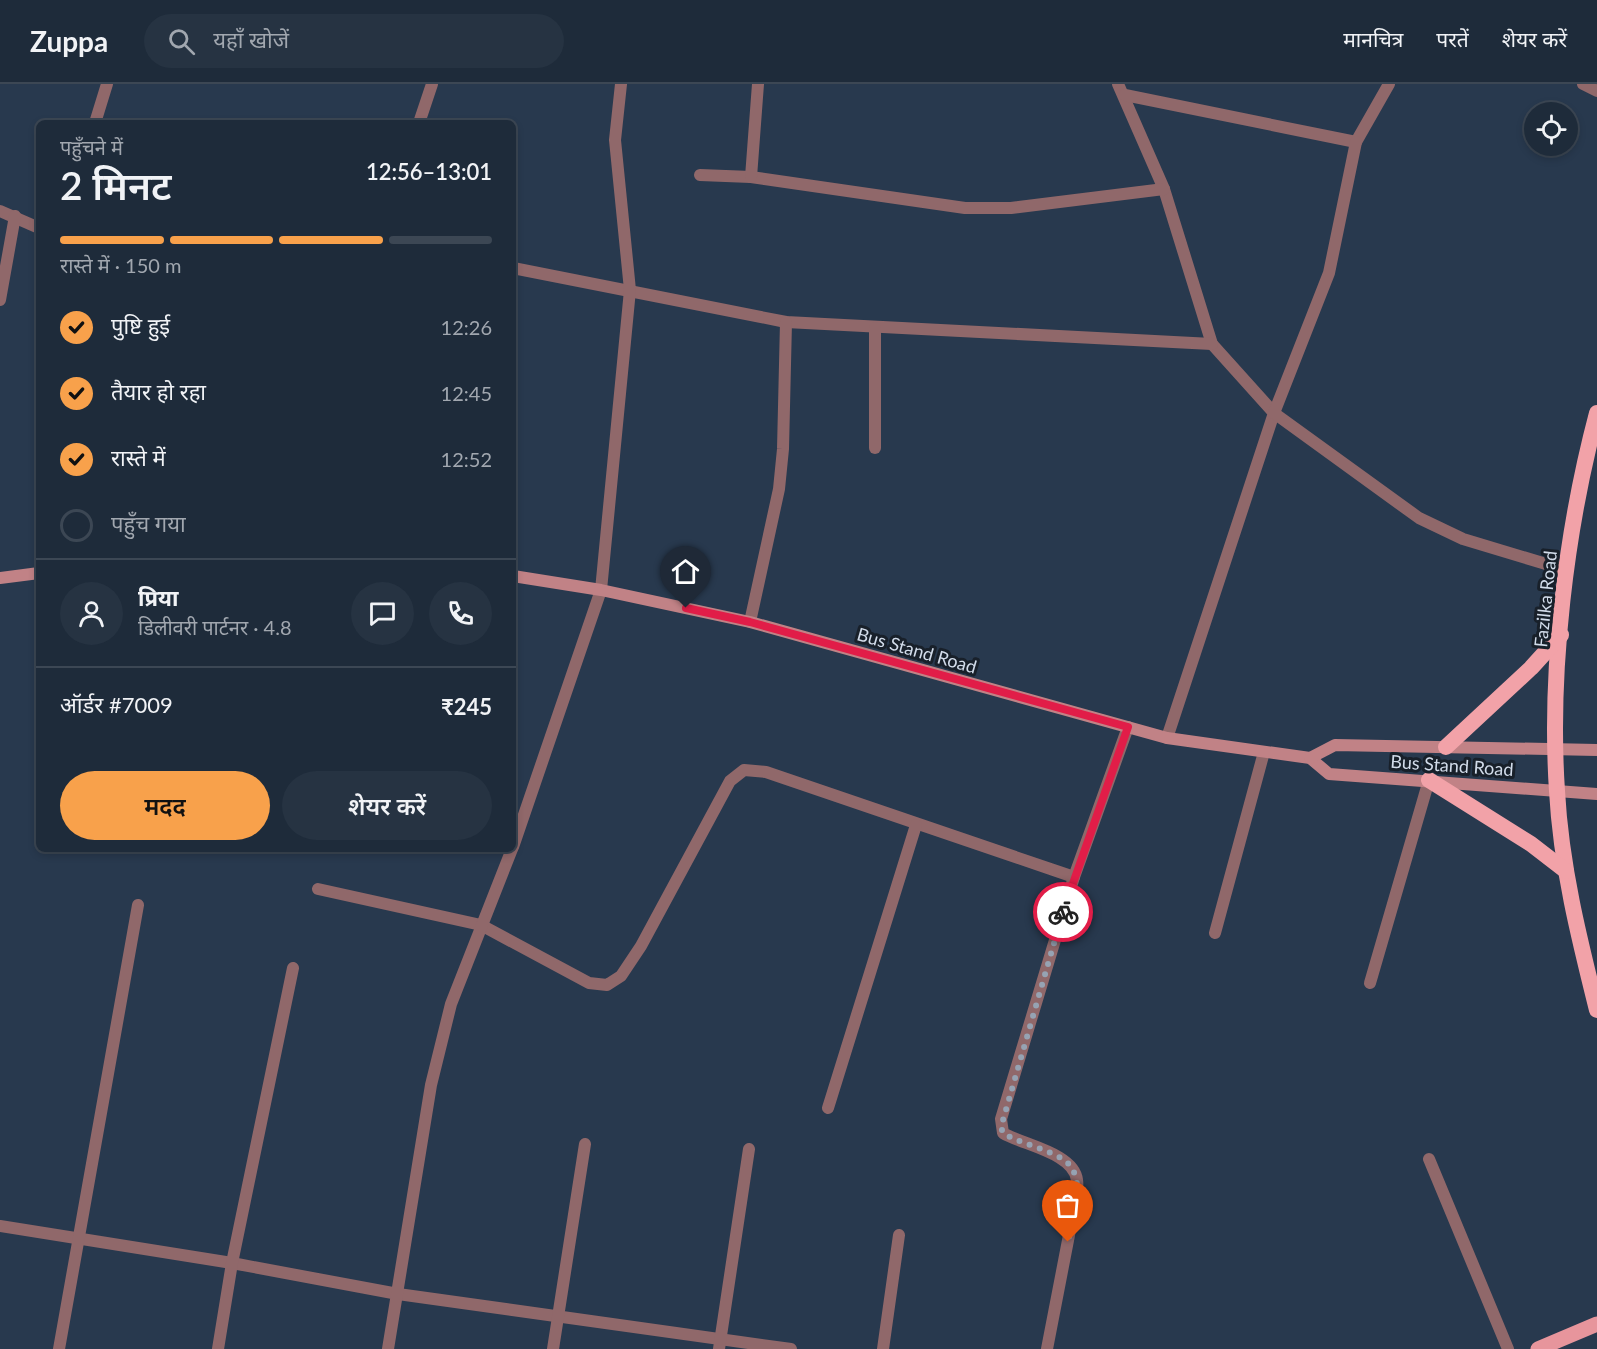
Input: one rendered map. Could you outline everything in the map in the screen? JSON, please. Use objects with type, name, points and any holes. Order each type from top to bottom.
[{"type":"highway","name":"Fazilka Road","points":[[1597,413],[1584,462],[1566,570],[1560,635],[1557,751],[1557,791],[1566,871],[1597,1010]]},
{"type":"highway","points":[[1446,747],[1531,668],[1560,635]]},
{"type":"highway","points":[[1429,780],[1531,844],[1566,871]]},
{"type":"main road","points":[[0,578],[36,573]]},
{"type":"main road","name":"Bus Stand Road","points":[[516,576],[601,590],[750,622],[1167,738],[1310,758],[1329,774],[1597,794]]},
{"type":"main road","name":"Bus Stand Road","points":[[1310,758],[1335,745],[1597,750]]},
{"type":"main road","points":[[1538,1349],[1597,1324]]},
{"type":"street","points":[[96,120],[107,84]]},
{"type":"street","points":[[420,120],[432,84]]},
{"type":"street","points":[[516,836],[601,590],[630,290],[615,140],[621,84]]},
{"type":"street","points":[[751,177],[758,84]]},
{"type":"street","points":[[1118,84],[1125,95],[1164,189],[1212,344],[1274,412],[1419,518],[1463,539],[1566,570]]},
{"type":"street","points":[[1167,738],[1274,412],[1329,273],[1356,142],[1389,84]]},
{"type":"street","points":[[1583,84],[1597,91]]},
{"type":"street","points":[[1125,95],[1356,142]]},
{"type":"street","points":[[700,175],[751,177],[965,208],[1011,208],[1164,189]]},
{"type":"street","points":[[0,211],[36,226]]},
{"type":"street","points":[[0,300],[15,216]]},
{"type":"street","points":[[516,269],[786,322],[1212,344]]},
{"type":"street","points":[[750,622],[779,489],[783,449],[786,322]]},
{"type":"street","points":[[875,328],[875,448]]},
{"type":"street","points":[[1047,1349],[1076,1199],[1077,1178],[1072,1166],[1061,1157],[1003,1133],[1001,1119],[1074,877],[1128,727]]},
{"type":"street","points":[[1215,933],[1264,752]]},
{"type":"street","points":[[318,889],[481,925],[589,983],[607,985],[621,976],[641,946],[730,781],[744,770],[766,772],[1074,877]]},
{"type":"street","points":[[1370,983],[1429,780]]},
{"type":"street","points":[[828,1108],[916,825]]},
{"type":"street","points":[[388,1349],[399,1294],[431,1085],[451,1004],[510,852]]},
{"type":"street","points":[[59,1349],[138,905]]},
{"type":"street","points":[[218,1349],[232,1263],[293,968]]},
{"type":"street","points":[[552,1349],[559,1317],[585,1144]]},
{"type":"street","points":[[719,1344],[749,1149]]},
{"type":"street","points":[[1429,1159],[1508,1349]]},
{"type":"street","points":[[0,1226],[232,1263],[399,1294],[559,1317],[719,1344],[791,1349]]},
{"type":"street","points":[[883,1349],[899,1235]]},
{"type":"way so far","points":[[1063,912],[1001,1119],[1001,1127],[1003,1133],[1012,1138],[1061,1157],[1072,1166],[1077,1178],[1076,1199],[1068,1242]]},
{"type":"route","points":[[686,608],[750,622],[1128,727],[1063,912]]}]
